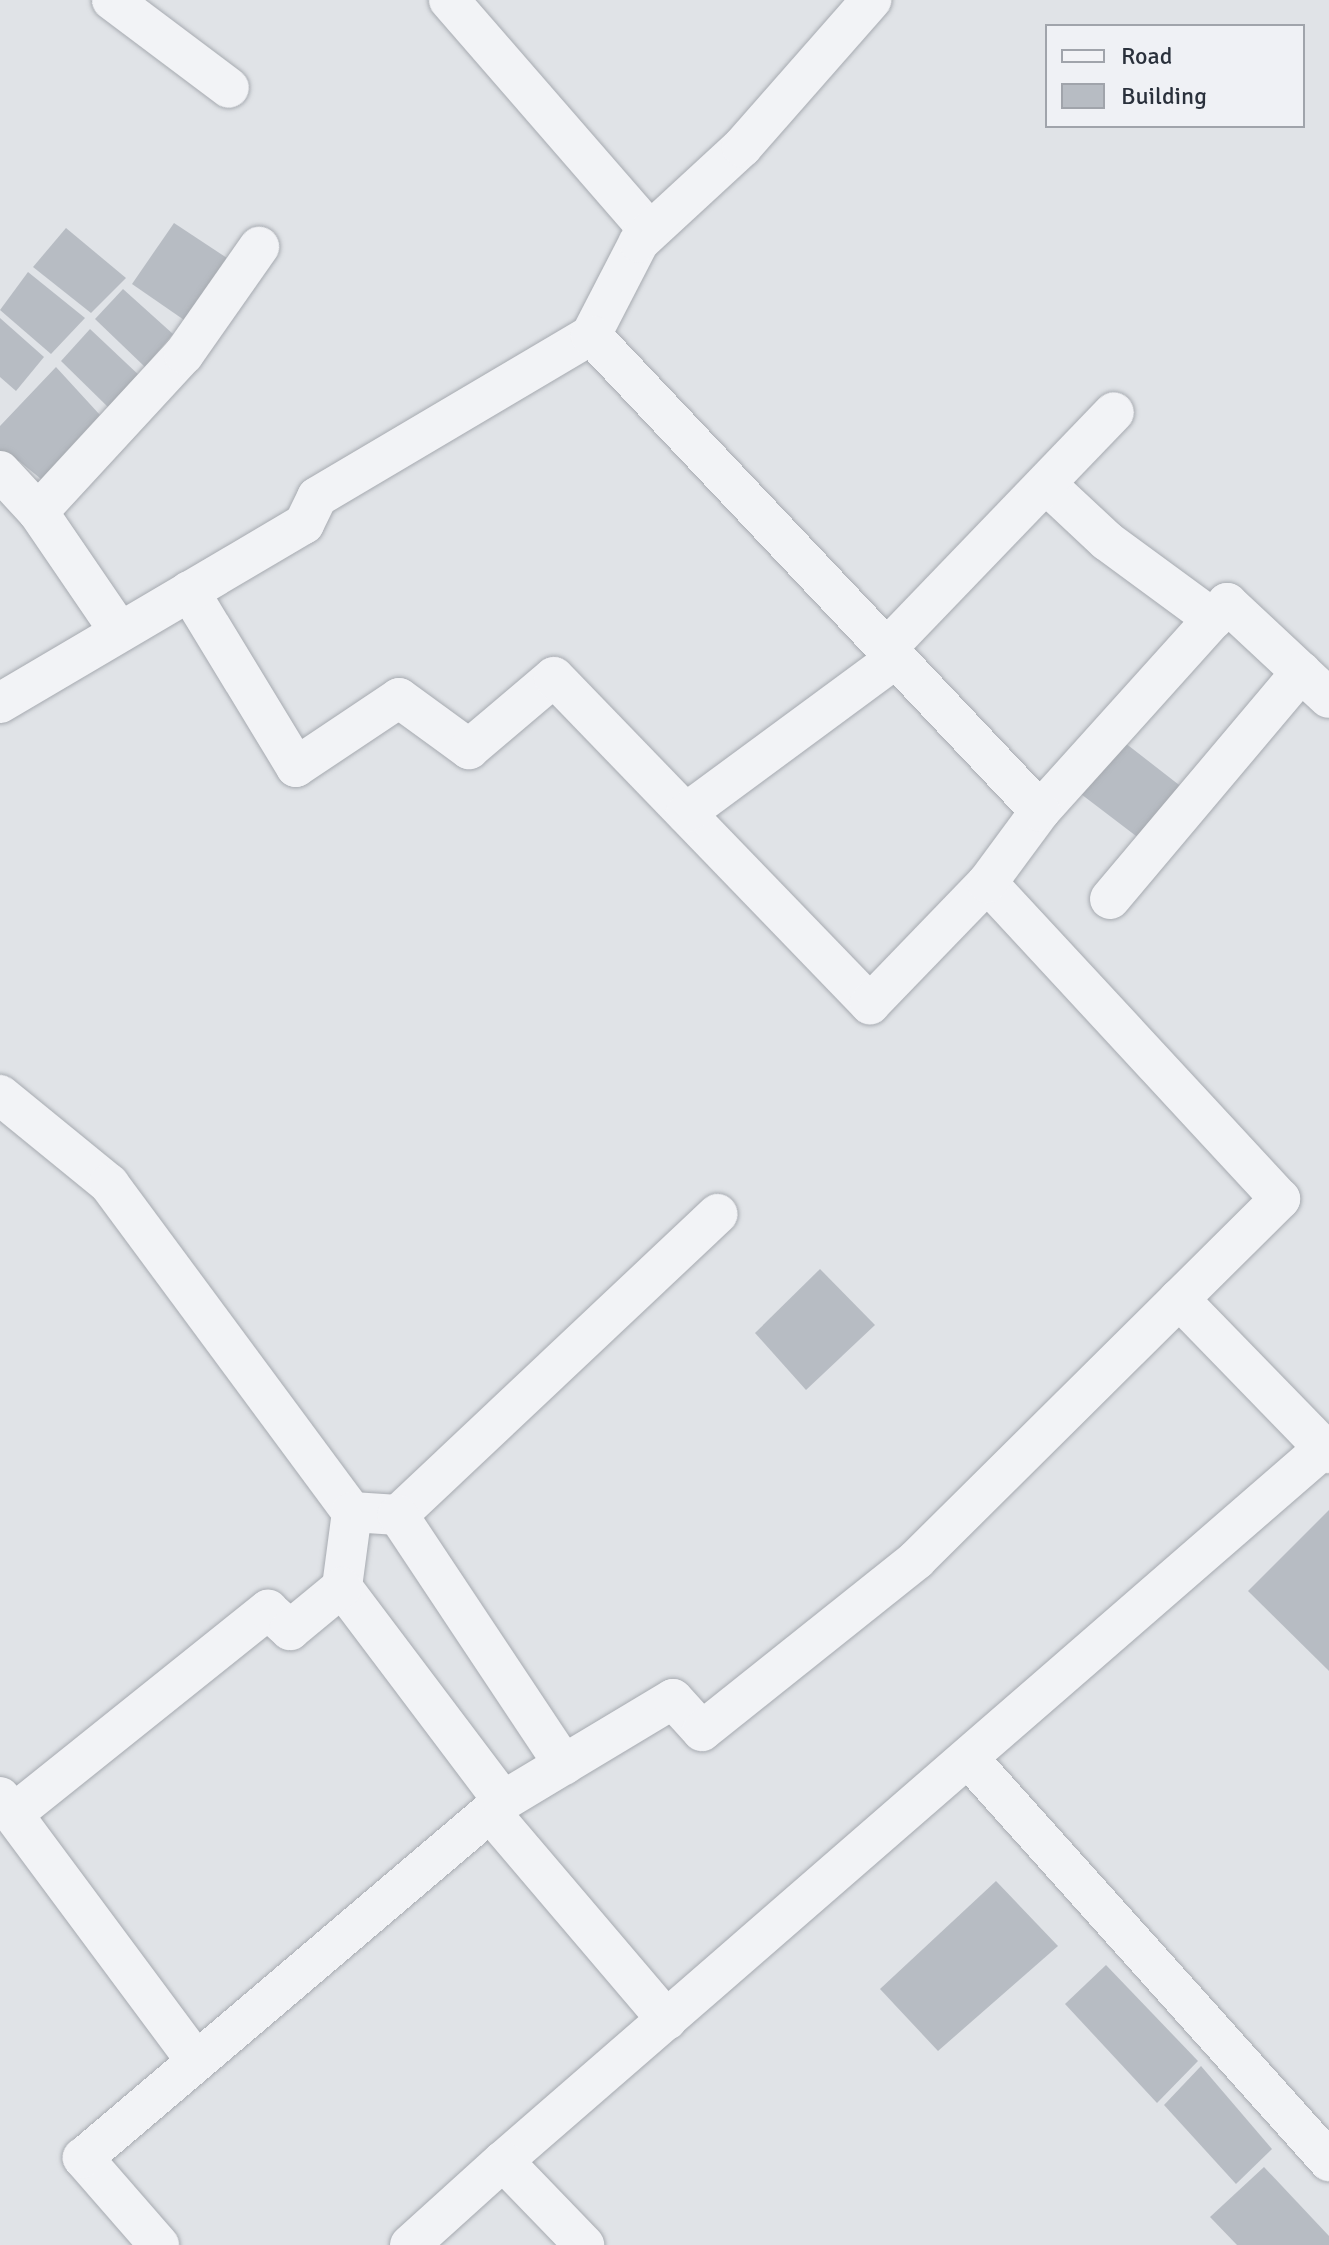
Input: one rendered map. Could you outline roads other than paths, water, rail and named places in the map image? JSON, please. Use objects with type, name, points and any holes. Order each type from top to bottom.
[{"type":"street","points":[[112,0],[229,88]]},
{"type":"street","points":[[449,0],[650,231]]},
{"type":"street","points":[[0,703],[304,524],[317,497],[591,335],[639,242],[742,147],[871,0]]},
{"type":"street","points":[[38,512],[184,354],[259,247]]},
{"type":"street","points":[[591,335],[1040,811]]},
{"type":"street","points":[[686,813],[891,653],[1114,412]]},
{"type":"street","points":[[0,471],[38,512],[120,632]]},
{"type":"street","points":[[1046,484],[1107,541],[1213,619]]},
{"type":"street","points":[[189,591],[296,767],[399,698],[469,749],[554,677],[870,1004],[987,883],[1040,811],[1227,603],[1315,685],[1110,899]]},
{"type":"street","points":[[159,2245],[83,2158],[496,1807],[673,1699],[702,1731],[916,1560],[1280,1199],[987,883]]},
{"type":"street","points":[[0,1095],[109,1184],[352,1512],[342,1587],[496,1807],[667,2020]]},
{"type":"street","points":[[352,1512],[398,1515],[717,1214]]},
{"type":"street","points":[[410,2245],[503,2161],[1326,1450],[1179,1299]]},
{"type":"street","points":[[398,1515],[564,1765]]},
{"type":"street","points":[[196,2061],[6,1805],[268,1610],[290,1630],[342,1587]]},
{"type":"street","points":[[969,1759],[1329,2161]]},
{"type":"street","points":[[503,2161],[584,2245]]}]
